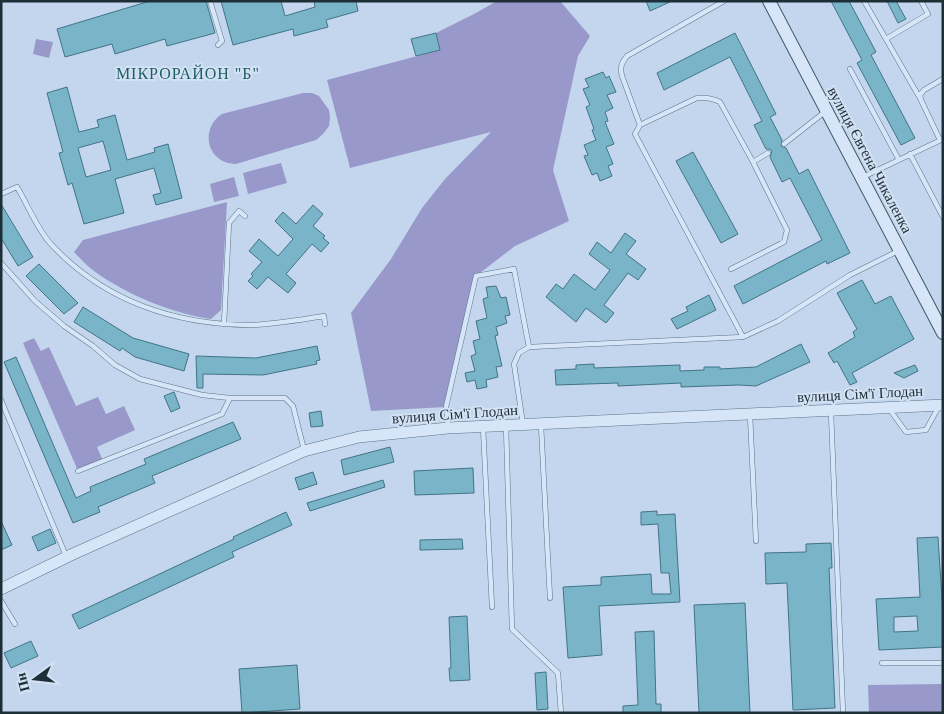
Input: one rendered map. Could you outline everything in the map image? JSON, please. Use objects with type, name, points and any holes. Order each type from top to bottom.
[{"type":"main road","name":"вулиця Євгена Чикаленка","points":[[769,1],[943,333]]},
{"type":"street","name":"вулиця Сім'ї Глодан","points":[[1,589],[67,557],[304,451],[359,437],[483,426],[941,405]]},
{"type":"lane","points":[[210,1],[222,41],[218,45]]},
{"type":"lane","points":[[640,126],[622,76],[621,71],[624,60],[627,56],[724,1]]},
{"type":"lane","points":[[861,178],[941,139],[921,100],[864,1]]},
{"type":"lane","points":[[886,39],[928,14],[922,1]]},
{"type":"lane","points":[[850,69],[899,160]]},
{"type":"lane","points":[[921,100],[920,94],[924,90],[943,79]]},
{"type":"lane","points":[[731,269],[784,242],[787,234],[786,226],[720,102],[713,98],[697,98],[640,126],[636,134],[743,337]]},
{"type":"lane","points":[[784,144],[826,111]]},
{"type":"lane","points":[[753,162],[768,153]]},
{"type":"lane","points":[[910,154],[943,217]]},
{"type":"lane","points":[[1,194],[17,187],[34,220],[49,242],[71,264],[110,291],[142,307],[174,317],[224,324],[253,325],[279,323],[324,316],[325,324]]},
{"type":"lane","points":[[224,324],[229,223],[239,211],[245,216]]},
{"type":"lane","points":[[523,424],[514,364],[519,353],[529,346],[743,337],[778,321],[850,275],[899,250]]},
{"type":"lane","points":[[1,263],[35,301],[64,326],[94,346],[115,366],[140,379],[202,395],[230,398],[280,397],[288,400],[293,406],[304,451]]},
{"type":"lane","points":[[448,428],[446,407],[476,276],[514,269],[529,346]]},
{"type":"lane","points":[[78,471],[222,414],[230,398]]},
{"type":"lane","points":[[1,400],[67,557]]},
{"type":"lane","points":[[888,408],[906,432],[926,430],[941,405]]},
{"type":"lane","points":[[831,411],[843,713]]},
{"type":"lane","points":[[750,414],[756,540]]},
{"type":"lane","points":[[541,423],[550,598]]},
{"type":"lane","points":[[506,425],[512,629],[558,672],[561,713]]},
{"type":"lane","points":[[483,426],[492,607]]},
{"type":"lane","points":[[1,601],[15,624]]},
{"type":"lane","points":[[882,663],[943,663]]},
{"type":"shaded area","points":[[497,1],[560,1],[590,36],[578,56],[553,170],[569,221],[515,246],[476,276],[446,407],[371,411],[351,313],[391,259],[422,208],[445,179],[491,132],[350,168],[327,80],[440,50],[436,33]]},
{"type":"shaded area","points":[[36,39],[53,42],[49,58],[33,54]]},
{"type":"shaded area","points":[[303,93],[312,93],[319,96],[329,110],[329,126],[316,140],[236,164],[218,158],[213,152],[209,145],[210,128],[222,114]]},
{"type":"shaded area","points":[[281,163],[287,183],[248,194],[243,173]]},
{"type":"shaded area","points":[[234,177],[239,196],[214,202],[210,184]]},
{"type":"shaded area","points":[[227,202],[221,310],[211,319],[165,308],[135,295],[94,271],[74,252],[83,240]]},
{"type":"shaded area","points":[[34,338],[41,351],[49,347],[76,406],[98,397],[106,414],[124,406],[135,430],[97,447],[103,461],[78,471],[23,343]]},
{"type":"shaded area","points":[[943,684],[943,713],[869,713],[868,685]]},
{"type":"building","points":[[150,1],[206,1],[215,33],[167,46],[165,39],[115,54],[112,44],[65,57],[57,29]]},
{"type":"building","points":[[221,1],[281,1],[285,16],[315,7],[314,1],[356,1],[358,11],[326,20],[328,27],[294,36],[293,29],[233,45]]},
{"type":"building","points":[[646,1],[672,1],[650,11]]},
{"type":"building","points":[[831,1],[849,1],[876,52],[871,55],[915,138],[901,145],[857,63],[862,60]]},
{"type":"building","points":[[887,1],[896,1],[906,19],[898,23]]},
{"type":"building","points":[[436,33],[440,50],[416,56],[411,39]]},
{"type":"building","points":[[735,33],[776,114],[770,117],[782,140],[781,146],[786,148],[799,174],[808,169],[850,253],[827,264],[826,261],[743,304],[734,286],[822,240],[790,178],[782,182],[770,157],[772,151],[766,149],[754,125],[762,121],[730,57],[664,90],[657,73]]},
{"type":"building","points":[[603,72],[606,78],[609,76],[616,92],[607,95],[613,108],[605,112],[608,121],[605,122],[614,144],[606,147],[613,164],[608,166],[612,176],[600,181],[597,173],[592,175],[584,156],[588,155],[584,145],[596,140],[586,107],[590,105],[583,89],[589,87],[585,79]]},
{"type":"building","points":[[67,87],[79,132],[99,127],[97,120],[115,115],[127,160],[155,152],[154,148],[168,144],[182,198],[156,205],[153,195],[161,193],[154,168],[115,179],[124,213],[84,224],[72,183],[68,185],[59,153],[63,152],[47,93]],"holes":[[[103,141],[111,170],[86,177],[78,148]]]},
{"type":"building","points":[[693,152],[738,234],[721,243],[676,161]]},
{"type":"building","points":[[1,204],[33,257],[18,266],[1,238]]},
{"type":"building","points":[[313,205],[323,214],[313,226],[325,236],[323,238],[329,243],[321,252],[312,244],[286,274],[296,283],[288,293],[268,277],[257,289],[248,281],[253,276],[251,274],[262,262],[249,251],[259,239],[278,256],[293,239],[275,221],[283,212],[296,224]]},
{"type":"building","points":[[625,233],[636,241],[626,254],[646,269],[638,280],[628,273],[604,305],[614,313],[606,323],[586,308],[576,322],[546,297],[556,284],[563,289],[574,274],[595,290],[610,270],[589,254],[597,242],[611,253]]},
{"type":"building","points":[[39,264],[78,303],[64,314],[26,276]]},
{"type":"building","points":[[862,280],[875,304],[891,296],[914,339],[852,373],[857,382],[850,385],[837,361],[834,363],[828,353],[855,337],[853,332],[857,329],[837,293]]},
{"type":"building","points":[[496,286],[501,298],[506,297],[510,315],[505,316],[507,323],[496,327],[498,335],[495,336],[502,366],[496,367],[498,377],[486,380],[487,387],[477,389],[475,380],[467,382],[465,373],[475,371],[471,356],[476,354],[473,341],[480,339],[476,321],[487,318],[483,299],[488,297],[486,287]]},
{"type":"building","points":[[709,295],[716,310],[677,329],[671,319],[688,311],[686,307]]},
{"type":"building","points":[[83,307],[133,338],[189,354],[184,371],[135,357],[122,348],[120,351],[74,322]]},
{"type":"building","points":[[801,344],[810,362],[756,386],[681,387],[681,383],[618,386],[618,383],[556,385],[555,370],[576,369],[576,365],[594,364],[594,368],[680,365],[680,371],[704,370],[704,367],[720,367],[720,369],[756,367]]},
{"type":"building","points":[[317,346],[320,360],[316,361],[317,364],[263,375],[203,374],[203,388],[197,388],[196,356],[256,358]]},
{"type":"building","points":[[16,357],[76,498],[91,491],[90,487],[146,464],[144,459],[233,422],[241,439],[152,476],[155,483],[98,507],[100,512],[73,523],[4,362]]},
{"type":"building","points":[[915,365],[918,371],[904,378],[894,373]]},
{"type":"building","points":[[174,392],[180,408],[171,412],[164,396]]},
{"type":"building","points":[[321,411],[323,426],[311,427],[309,413]]},
{"type":"building","points":[[390,447],[394,462],[344,475],[341,460]]},
{"type":"building","points":[[473,468],[474,493],[415,495],[414,471]]},
{"type":"building","points":[[313,472],[317,484],[299,490],[295,478]]},
{"type":"building","points":[[383,480],[385,487],[310,511],[307,503]]},
{"type":"building","points":[[657,511],[657,515],[675,514],[680,602],[599,606],[602,655],[568,658],[563,587],[601,585],[601,577],[651,574],[652,594],[671,594],[669,573],[661,573],[658,524],[641,525],[641,512]]},
{"type":"building","points":[[286,512],[292,525],[232,552],[234,557],[79,629],[72,615],[234,539],[233,537]]},
{"type":"building","points":[[1,521],[12,545],[1,550]]},
{"type":"building","points":[[50,529],[56,543],[38,551],[32,537]]},
{"type":"building","points":[[938,537],[943,647],[879,650],[876,599],[920,597],[917,538]],"holes":[[[917,616],[918,631],[894,632],[894,617]]]},
{"type":"building","points":[[462,539],[463,549],[420,550],[420,540]]},
{"type":"building","points":[[831,543],[832,568],[829,568],[835,708],[793,710],[787,583],[766,584],[765,553],[806,552],[806,544]]},
{"type":"building","points":[[745,603],[750,713],[699,713],[694,605]]},
{"type":"building","points":[[467,616],[470,680],[450,681],[449,617]]},
{"type":"building","points":[[654,631],[656,704],[661,704],[661,713],[623,713],[623,706],[638,705],[635,632]]},
{"type":"building","points":[[31,641],[38,656],[11,668],[4,653]]},
{"type":"building","points":[[297,665],[300,709],[242,713],[239,669]]},
{"type":"building","points":[[546,672],[548,709],[537,710],[535,673]]},
{"type":"district","name":"МІКРОРАЙОН \"Б\"","points":[[188,73]]}]
